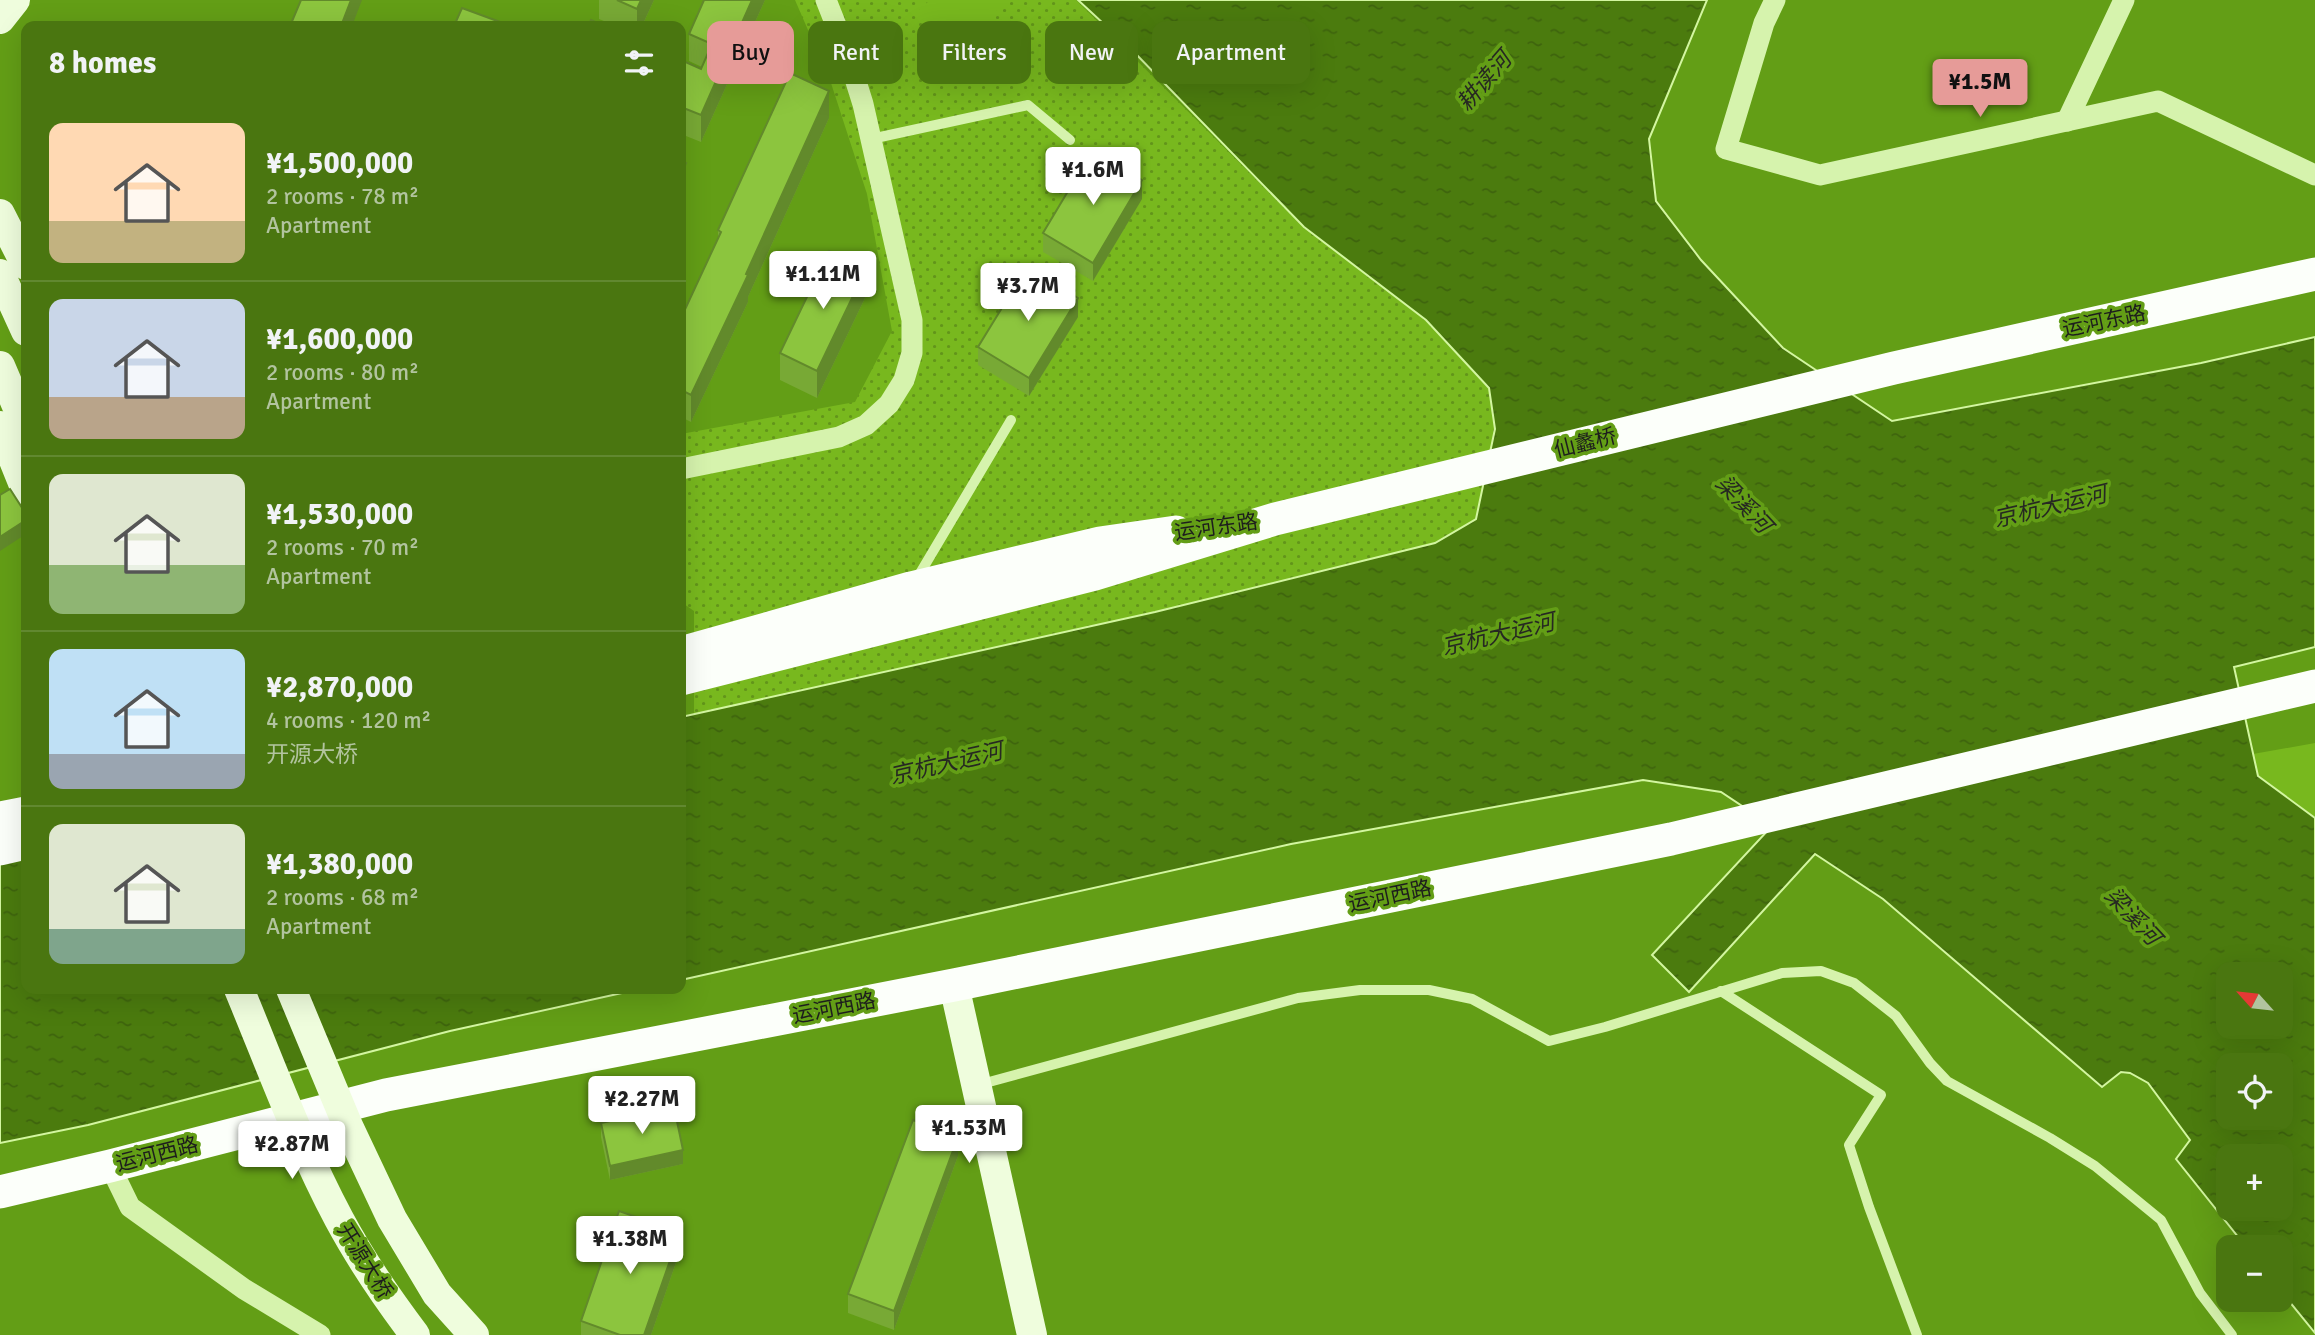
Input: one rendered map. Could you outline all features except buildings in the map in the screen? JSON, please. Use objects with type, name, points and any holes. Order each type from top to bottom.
[{"type":"main road","points":[[0,19],[15,0]]},
{"type":"main road","points":[[0,214],[21,255]]},
{"type":"main road","points":[[0,274],[21,320]]},
{"type":"main road","name":"运河东路","points":[[1894,368],[2315,274]]},
{"type":"main road","points":[[0,366],[21,415]]},
{"type":"main road","name":"仙蠡桥","points":[[1276,519],[1894,368]]},
{"type":"main road","points":[[0,426],[21,478]]},
{"type":"main road","name":"运河东路","points":[[686,656],[911,588],[1100,543],[1276,519]]},
{"type":"main road","name":"运河东路","points":[[686,656],[1095,574],[1276,519]]},
{"type":"main road","name":"运河西路","points":[[0,1192],[386,1095],[954,985],[1671,839],[2315,686]]},
{"type":"main road","points":[[0,818],[21,814]]},
{"type":"main road","points":[[0,849],[21,844]]},
{"type":"main road","points":[[954,985],[1032,1335]]},
{"type":"main road","name":"开源大桥","points":[[241,994],[308,1156],[339,1219],[377,1284],[415,1335]]},
{"type":"main road","points":[[293,994],[348,1126],[392,1219],[437,1294],[474,1335]]},
{"type":"street","points":[[686,468],[839,437],[866,425],[889,404],[904,380],[912,353],[912,320],[863,104],[826,0]]},
{"type":"street","points":[[1775,0],[1764,23],[1726,149],[1820,175],[2158,101],[2315,175]]},
{"type":"street","points":[[2067,121],[2124,0]]},
{"type":"street","points":[[110,1166],[130,1208],[244,1289],[320,1335]]},
{"type":"lane","points":[[870,139],[1028,105],[1070,141]]},
{"type":"lane","points":[[911,588],[1011,420]]},
{"type":"lane","points":[[977,1085],[1310,996],[1360,990],[1429,990],[1472,999],[1549,1041],[1605,1027],[1782,973],[1821,971],[1854,984],[1896,1016],[1930,1063],[1947,1080],[2095,1166],[2161,1220],[2200,1293],[2232,1335]]},
{"type":"lane","points":[[1721,991],[1881,1095],[1849,1144],[1869,1207],[1917,1335]]},
{"type":"shaded area","points":[[795,0],[1076,0],[1097,21],[1045,21],[1045,84],[1138,84],[1138,62],[1152,76],[1152,84],[1160,84],[1304,227],[1426,320],[1489,388],[1495,429],[1476,519],[1435,543],[1155,612],[694,715],[694,611],[686,605],[686,433],[855,402],[892,331],[867,194],[831,84],[903,84],[903,21],[808,21],[808,30]]},
{"type":"shaded area","points":[[930,0],[1008,0],[985,21],[924,21],[916,12]]},
{"type":"shaded area","points":[[2315,743],[2315,817],[2258,776],[2253,754]]},
{"type":"water","points":[[1078,0],[1707,0],[1649,139],[1656,201],[1701,260],[1783,348],[1892,421],[2201,363],[2315,337],[2315,647],[2234,667],[2258,776],[2315,818],[2315,1333],[2293,1306],[2293,1235],[2237,1235],[2225,1221],[2293,1221],[2293,1144],[2216,1144],[2216,1209],[2176,1159],[2190,1140],[2148,1083],[2130,1073],[2121,1072],[2102,1087],[1883,899],[1815,854],[1689,992],[1652,955],[1772,826],[1721,792],[1643,780],[1291,844],[686,979],[686,716],[1155,612],[1435,543],[1476,519],[1495,429],[1489,388],[1426,320],[1304,227],[1165,84],[1310,84],[1310,21],[1152,21],[1152,71],[1138,56],[1138,21],[1101,21]]},
{"type":"water","points":[[21,854],[21,994],[617,994],[450,1031],[88,1125],[0,1143],[0,859]]},
{"type":"water label","name":"耕读河","points":[[1484,81]]},
{"type":"water label","name":"梁溪河","points":[[1744,504]]},
{"type":"water label","name":"京杭大运河","points":[[2050,506]]},
{"type":"water label","name":"京杭大运河","points":[[1498,634]]},
{"type":"water label","name":"京杭大运河","points":[[946,763]]},
{"type":"water label","name":"梁溪河","points":[[2133,916]]}]
